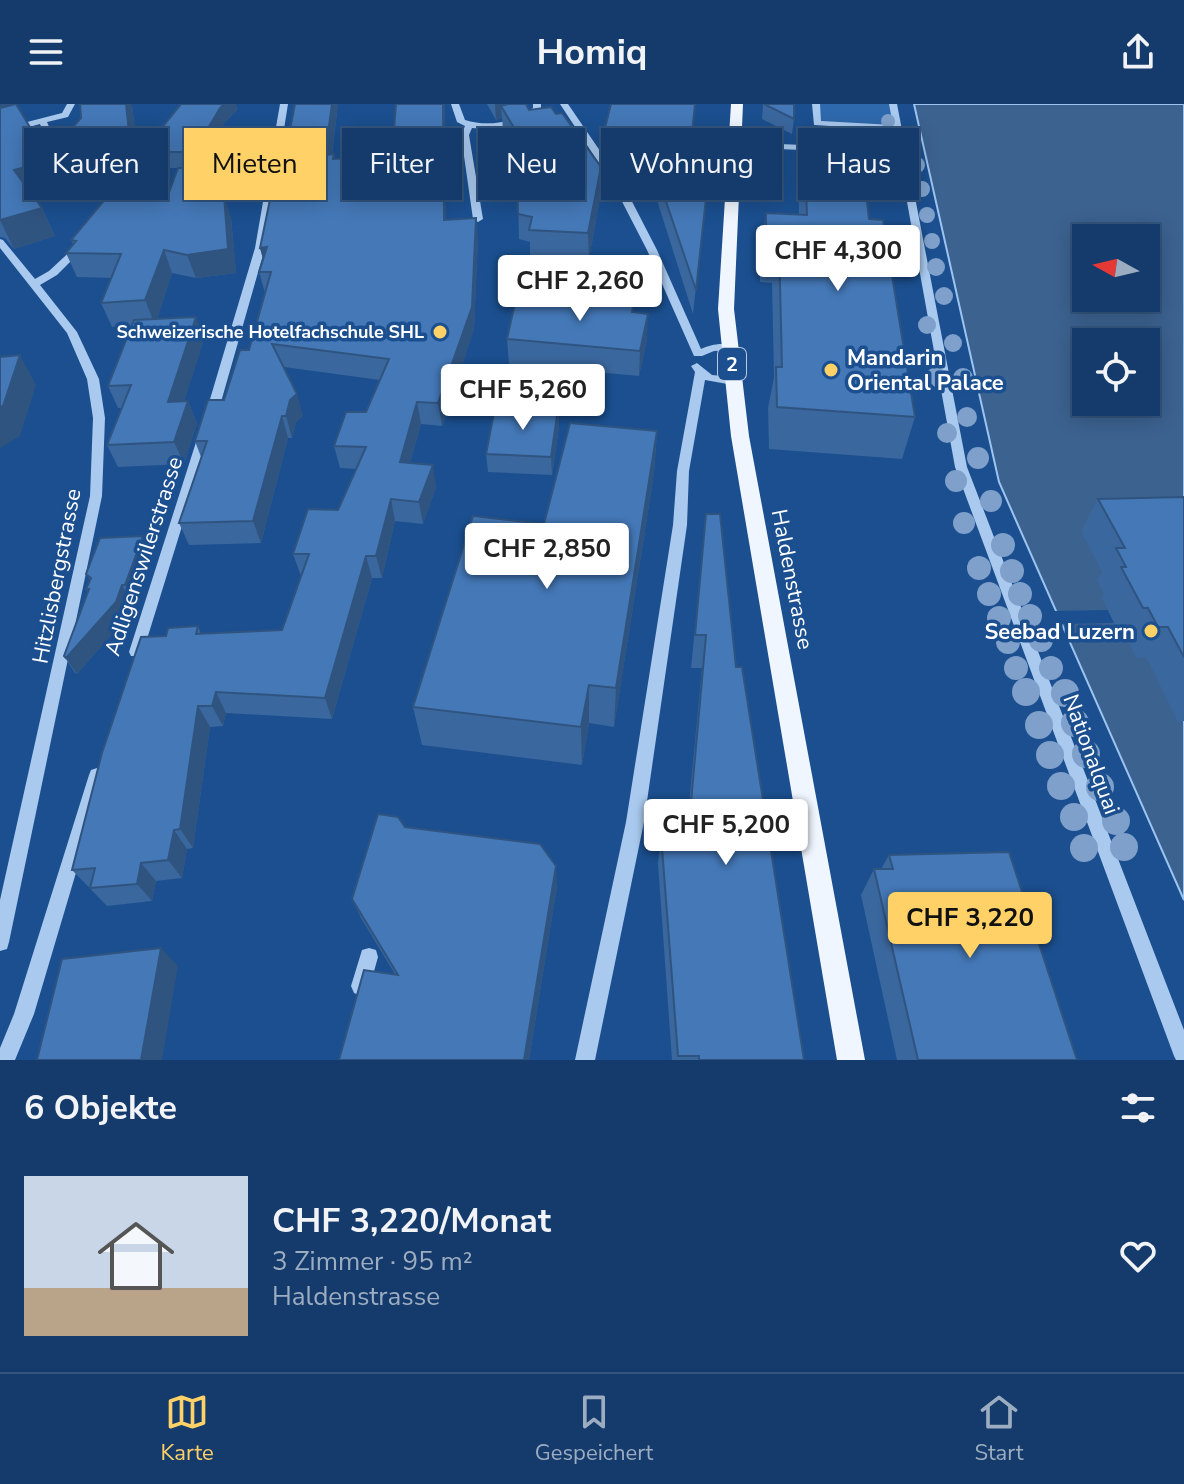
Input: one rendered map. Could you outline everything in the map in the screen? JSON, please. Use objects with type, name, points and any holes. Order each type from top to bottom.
[{"type":"main road","name":"Haldenstrasse","points":[[736,128],[737,104]]},
{"type":"main road","name":"Haldenstrasse","points":[[732,200],[726,309],[748,495],[774,622],[851,1060]]},
{"type":"street","points":[[0,132],[65,115],[71,104]]},
{"type":"street","name":"Adligenswilerstrasse","points":[[130,671],[260,248],[284,104]]},
{"type":"street","points":[[455,104],[461,122],[469,125],[513,122],[528,117],[537,109],[537,104]]},
{"type":"street","points":[[564,104],[619,186],[652,250],[698,354],[696,365],[700,373],[683,471],[680,525],[635,822],[585,1060]]},
{"type":"street","points":[[816,104],[817,123],[897,128]]},
{"type":"street","name":"Nationalquai","points":[[893,104],[897,128]]},
{"type":"street","points":[[43,122],[46,128]]},
{"type":"street","points":[[469,125],[465,135],[478,219]]},
{"type":"street","points":[[109,214],[122,200]]},
{"type":"street","name":"Nationalquai","points":[[911,200],[961,467],[1184,1056]]},
{"type":"street","points":[[34,284],[53,273],[90,235]]},
{"type":"street","name":"Hitzlisbergstrasse","points":[[0,242],[72,332],[93,379],[99,418],[96,496],[0,942]]},
{"type":"street","points":[[698,354],[712,348],[730,348]]},
{"type":"street","points":[[700,373],[716,380],[733,381]]},
{"type":"street","points":[[5,1060],[24,1014],[102,761]]},
{"type":"street","points":[[357,1001],[369,957]]},
{"type":"shaded area","points":[[816,104],[893,104],[897,128],[817,123]]},
{"type":"shaded area","points":[[914,104],[1184,104],[1184,900],[999,482]]},
{"type":"pier","points":[[1108,610],[1114,623],[1060,624],[1054,611]]},
{"type":"building","points":[[16,104],[30,128],[24,128],[24,167],[14,170],[24,184],[24,200],[36,200],[42,208],[0,220],[0,108]]},
{"type":"building","points":[[80,104],[126,104],[129,128],[72,128],[81,118]]},
{"type":"building","points":[[181,104],[224,104],[208,128],[184,128],[184,152],[168,152],[168,128],[162,128]]},
{"type":"building","points":[[295,104],[332,104],[326,148],[326,128],[290,128]]},
{"type":"building","points":[[396,104],[443,104],[443,128],[394,128]]},
{"type":"building","points":[[526,104],[529,110],[551,107],[556,114],[562,113],[573,128],[514,128],[501,106]]},
{"type":"building","points":[[611,104],[695,104],[693,128],[605,128]]},
{"type":"building","points":[[764,104],[794,104],[794,119]]},
{"type":"building","points":[[585,145],[601,167],[588,233],[529,230],[532,217],[518,214],[518,200],[585,200]]},
{"type":"building","points":[[334,154],[333,159],[342,159],[342,200],[444,200],[444,220],[476,218],[472,307],[438,403],[417,402],[400,462],[433,465],[419,502],[391,499],[376,556],[366,556],[325,698],[216,692],[212,706],[198,706],[180,829],[174,830],[168,860],[141,863],[137,884],[90,888],[95,868],[72,870],[102,753],[141,637],[166,636],[168,628],[198,626],[196,634],[282,630],[309,554],[293,554],[308,509],[338,510],[366,447],[334,446],[346,412],[366,412],[389,359],[272,344],[297,394],[290,400],[286,416],[282,416],[253,521],[179,523],[207,441],[195,441],[208,400],[224,400],[240,350],[249,350],[271,272],[259,272],[267,247],[260,248],[270,200],[326,200],[326,155]]},
{"type":"building","points":[[178,168],[184,168],[184,200],[224,200],[228,249],[187,255],[164,250],[145,300],[101,303],[121,254],[66,253],[76,241],[71,240],[104,200],[168,200]]},
{"type":"building","points":[[665,200],[706,200],[696,290]]},
{"type":"building","name":"Mandarin Oriental Palace","points":[[806,200],[867,200],[869,219],[883,220],[915,417],[777,407],[776,367],[782,367],[779,243],[766,242],[766,213],[807,215]]},
{"type":"building","points":[[549,294],[634,301],[632,312],[648,314],[640,351],[507,339],[515,303],[539,305]]},
{"type":"building","points":[[196,317],[168,402],[188,401],[174,442],[107,445],[131,385],[108,386],[134,320]]},
{"type":"building","points":[[20,355],[3,406],[0,407],[0,357]]},
{"type":"building","points":[[495,408],[558,409],[551,457],[486,454]]},
{"type":"building","points":[[570,423],[657,431],[616,688],[589,685],[581,727],[413,707],[473,516],[544,524]]},
{"type":"building","points":[[1184,497],[1184,657],[1168,627],[1158,627],[1148,608],[1143,608],[1121,567],[1126,567],[1116,548],[1125,548],[1098,499]]},
{"type":"building","points":[[706,514],[720,514],[736,667],[742,667],[804,1060],[699,1060],[699,1056],[678,1056],[661,835],[688,836],[706,635],[695,635]]},
{"type":"building","points":[[143,536],[116,602],[66,658],[64,656],[89,589],[86,589],[91,578],[86,574],[100,538]]},
{"type":"building","points":[[378,814],[398,817],[405,827],[540,844],[556,866],[524,1060],[339,1060],[364,970],[398,975],[352,899]]},
{"type":"building","points":[[1009,852],[1077,1060],[918,1060],[874,869],[893,869],[889,855]]},
{"type":"building","points":[[161,948],[141,1060],[37,1060],[62,959]]},
{"type":"place","name":"Schweizerische Hotelfachschule SHL","points":[[440,332]]},
{"type":"place","name":"Mandarin Oriental Palace","points":[[831,370]]},
{"type":"place","name":"Seebad Luzern","points":[[1151,631]]}]
